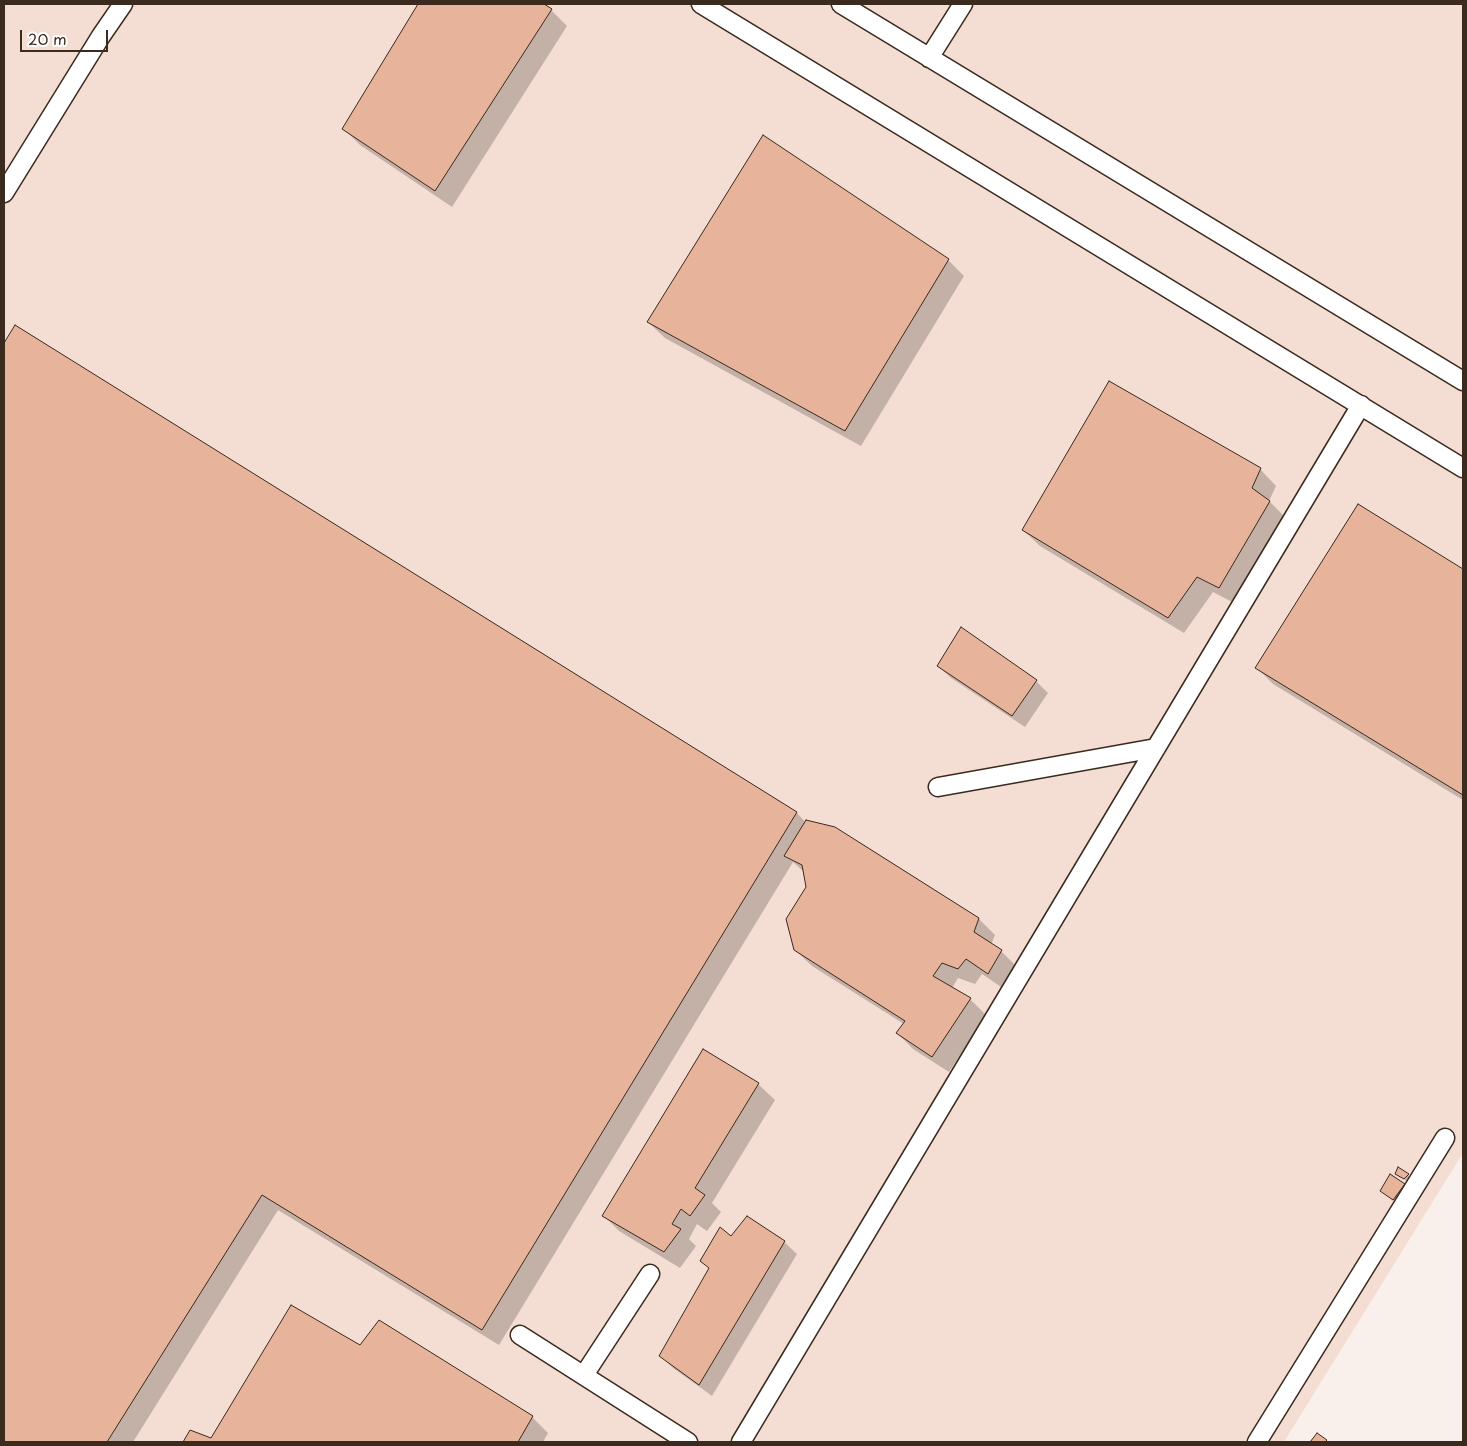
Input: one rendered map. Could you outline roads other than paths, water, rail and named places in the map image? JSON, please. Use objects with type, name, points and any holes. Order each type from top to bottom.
[{"type":"lane","points":[[4,193],[101,36],[123,4]]},
{"type":"lane","points":[[701,4],[1463,468]]},
{"type":"lane","points":[[841,4],[1463,381]]},
{"type":"lane","points":[[929,58],[963,4]]},
{"type":"lane","points":[[746,1441],[1361,405]]},
{"type":"lane","points":[[938,787],[1156,748]]},
{"type":"lane","points":[[1257,1442],[1445,1138]]},
{"type":"lane","points":[[584,1376],[650,1274]]},
{"type":"lane","points":[[520,1335],[688,1442]]}]
